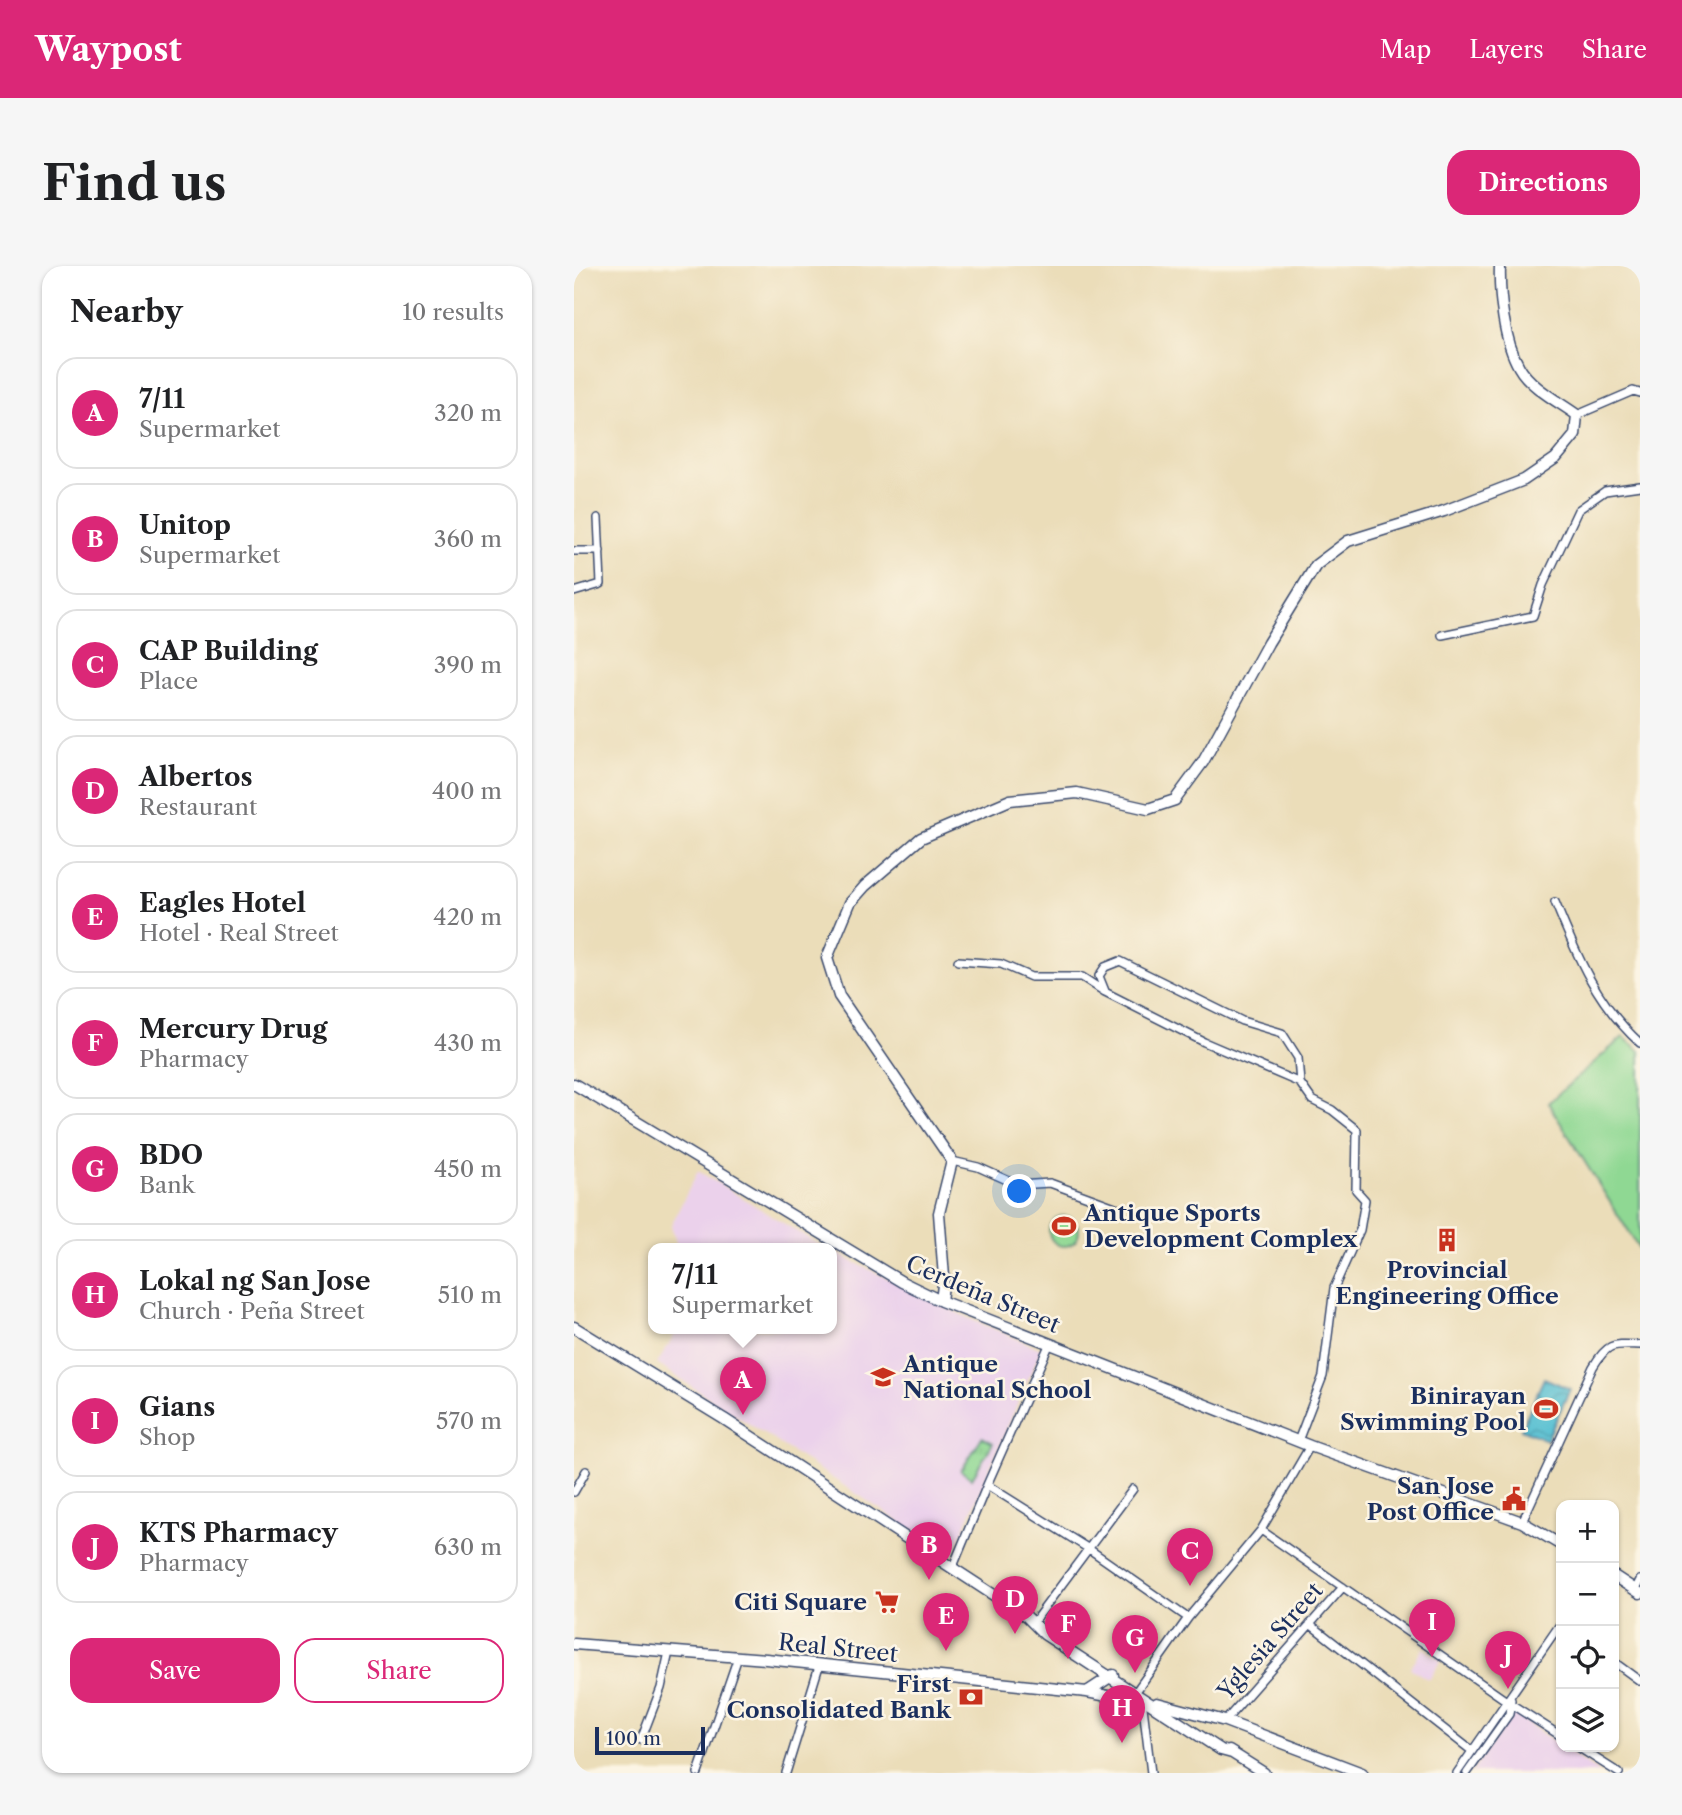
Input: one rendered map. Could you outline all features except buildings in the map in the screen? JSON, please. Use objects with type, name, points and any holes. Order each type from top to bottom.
[{"type":"main road","points":[[941,1301],[944,1277],[939,1213],[952,1161],[839,996],[827,958],[850,903],[865,886],[921,838],[1010,800],[1077,793],[1148,809],[1175,800],[1203,762],[1268,643],[1316,565],[1348,541],[1444,512],[1524,480],[1556,458],[1575,435],[1577,415],[1538,387],[1519,368],[1510,343],[1499,288],[1500,266]]},
{"type":"main road","name":"Cerdeña Street","points":[[574,1083],[902,1282],[941,1301],[1310,1446],[1522,1522],[1556,1542]]},
{"type":"main road","points":[[574,1327],[724,1419],[1033,1623],[1045,1627],[1140,1696],[1231,1754]]},
{"type":"main road","points":[[1619,1578],[1638,1588]]},
{"type":"main road","name":"Real Street","points":[[574,1644],[737,1657],[1087,1692],[1123,1699],[1140,1696]]},
{"type":"main road","points":[[1087,1692],[1111,1676]]},
{"type":"main road","points":[[1140,1696],[1226,1721],[1362,1773]]},
{"type":"main road","points":[[1157,1703],[1231,1754],[1264,1773]]},
{"type":"street","points":[[1577,415],[1633,391],[1640,393]]},
{"type":"street","points":[[1442,635],[1533,616],[1543,585],[1578,510],[1605,491],[1640,486]]},
{"type":"street","points":[[574,592],[601,584],[598,518]]},
{"type":"street","points":[[574,551],[600,551]]},
{"type":"street","points":[[1555,902],[1582,967],[1603,1002],[1624,1029],[1640,1043]]},
{"type":"street","points":[[958,961],[1000,964],[1031,977],[1082,976],[1105,992],[1204,1042],[1300,1083]]},
{"type":"street","points":[[1105,992],[1099,976],[1105,968],[1120,961],[1242,1021],[1282,1033],[1298,1058],[1300,1083],[1312,1100],[1332,1110],[1357,1130],[1356,1190],[1365,1200],[1360,1230],[1335,1288],[1323,1376],[1298,1441]]},
{"type":"street","points":[[952,1161],[978,1167],[1018,1185],[1050,1183],[1115,1207]]},
{"type":"street","points":[[952,1569],[986,1485],[1050,1343]]},
{"type":"street","points":[[1522,1522],[1600,1354],[1609,1345],[1640,1345]]},
{"type":"street","points":[[1151,1773],[1140,1696],[1188,1618],[1261,1530],[1310,1446]]},
{"type":"street","points":[[574,1492],[586,1471]]},
{"type":"street","points":[[986,1485],[1089,1549],[1188,1618]]},
{"type":"street","points":[[1033,1623],[1133,1489]]},
{"type":"street","points":[[1261,1530],[1556,1733]]},
{"type":"street","name":"Yglesia Street","points":[[1226,1721],[1343,1587]]},
{"type":"street","points":[[1310,1624],[1472,1751]]},
{"type":"street","points":[[1457,1773],[1559,1626]]},
{"type":"street","points":[[641,1740],[661,1688],[669,1652]]},
{"type":"street","points":[[698,1773],[737,1657]]},
{"type":"street","points":[[786,1773],[819,1666]]},
{"type":"street","points":[[1619,1666],[1640,1681]]},
{"type":"street","points":[[1467,1773],[1509,1714],[1508,1702]]},
{"type":"street","points":[[1586,1752],[1619,1773]]},
{"type":"shaded area","points":[[698,1171],[817,1243],[676,1243],[671,1225]]},
{"type":"shaded area","name":"Antique National School","points":[[837,1253],[968,1318],[1041,1349],[952,1556],[657,1364],[675,1334],[837,1334]]},
{"type":"shaded area","points":[[1423,1648],[1441,1660],[1429,1680],[1410,1668]]},
{"type":"shaded area","points":[[1514,1713],[1556,1743],[1556,1752],[1568,1752],[1600,1773],[1471,1773]]},
{"type":"green space","points":[[1623,1037],[1640,1051],[1640,1250],[1548,1103]]},
{"type":"green space","name":"Antique Sports Development Complex","points":[[1064,1216],[1075,1220],[1079,1231],[1075,1242],[1064,1246],[1053,1242],[1049,1231],[1053,1220]]},
{"type":"green space","points":[[982,1437],[993,1443],[972,1478],[961,1471]]},
{"type":"water","name":"Binirayan Swimming Pool","points":[[1544,1378],[1570,1389],[1547,1440],[1521,1429]]},
{"type":"place","name":"Antique Sports Development Complex","points":[[1064,1226]]},
{"type":"place","name":"Provincial Engineering Office","points":[[1447,1240]]},
{"type":"place","name":"Antique National School","points":[[883,1377]]},
{"type":"place","name":"Binirayan Swimming Pool","points":[[1546,1409]]},
{"type":"place","name":"7/11","points":[[743,1415]]},
{"type":"place","name":"San Jose Post Office","points":[[1514,1499]]},
{"type":"place","name":"Unitop","points":[[929,1580]]},
{"type":"place","name":"CAP Building","points":[[1190,1586]]},
{"type":"place","name":"Citi Square","points":[[887,1602]]},
{"type":"place","name":"Albertos","points":[[1015,1634]]},
{"type":"place","name":"Eagles Hotel","points":[[946,1651]]},
{"type":"place","name":"Gians","points":[[1432,1657]]},
{"type":"place","name":"Mercury Drug","points":[[1068,1659]]},
{"type":"place","name":"BDO","points":[[1135,1673]]},
{"type":"place","name":"KTS Pharmacy","points":[[1508,1689]]},
{"type":"place","name":"First Consolidated Bank","points":[[971,1697]]},
{"type":"place","name":"Lokal ng San Jose","points":[[1122,1743]]}]
